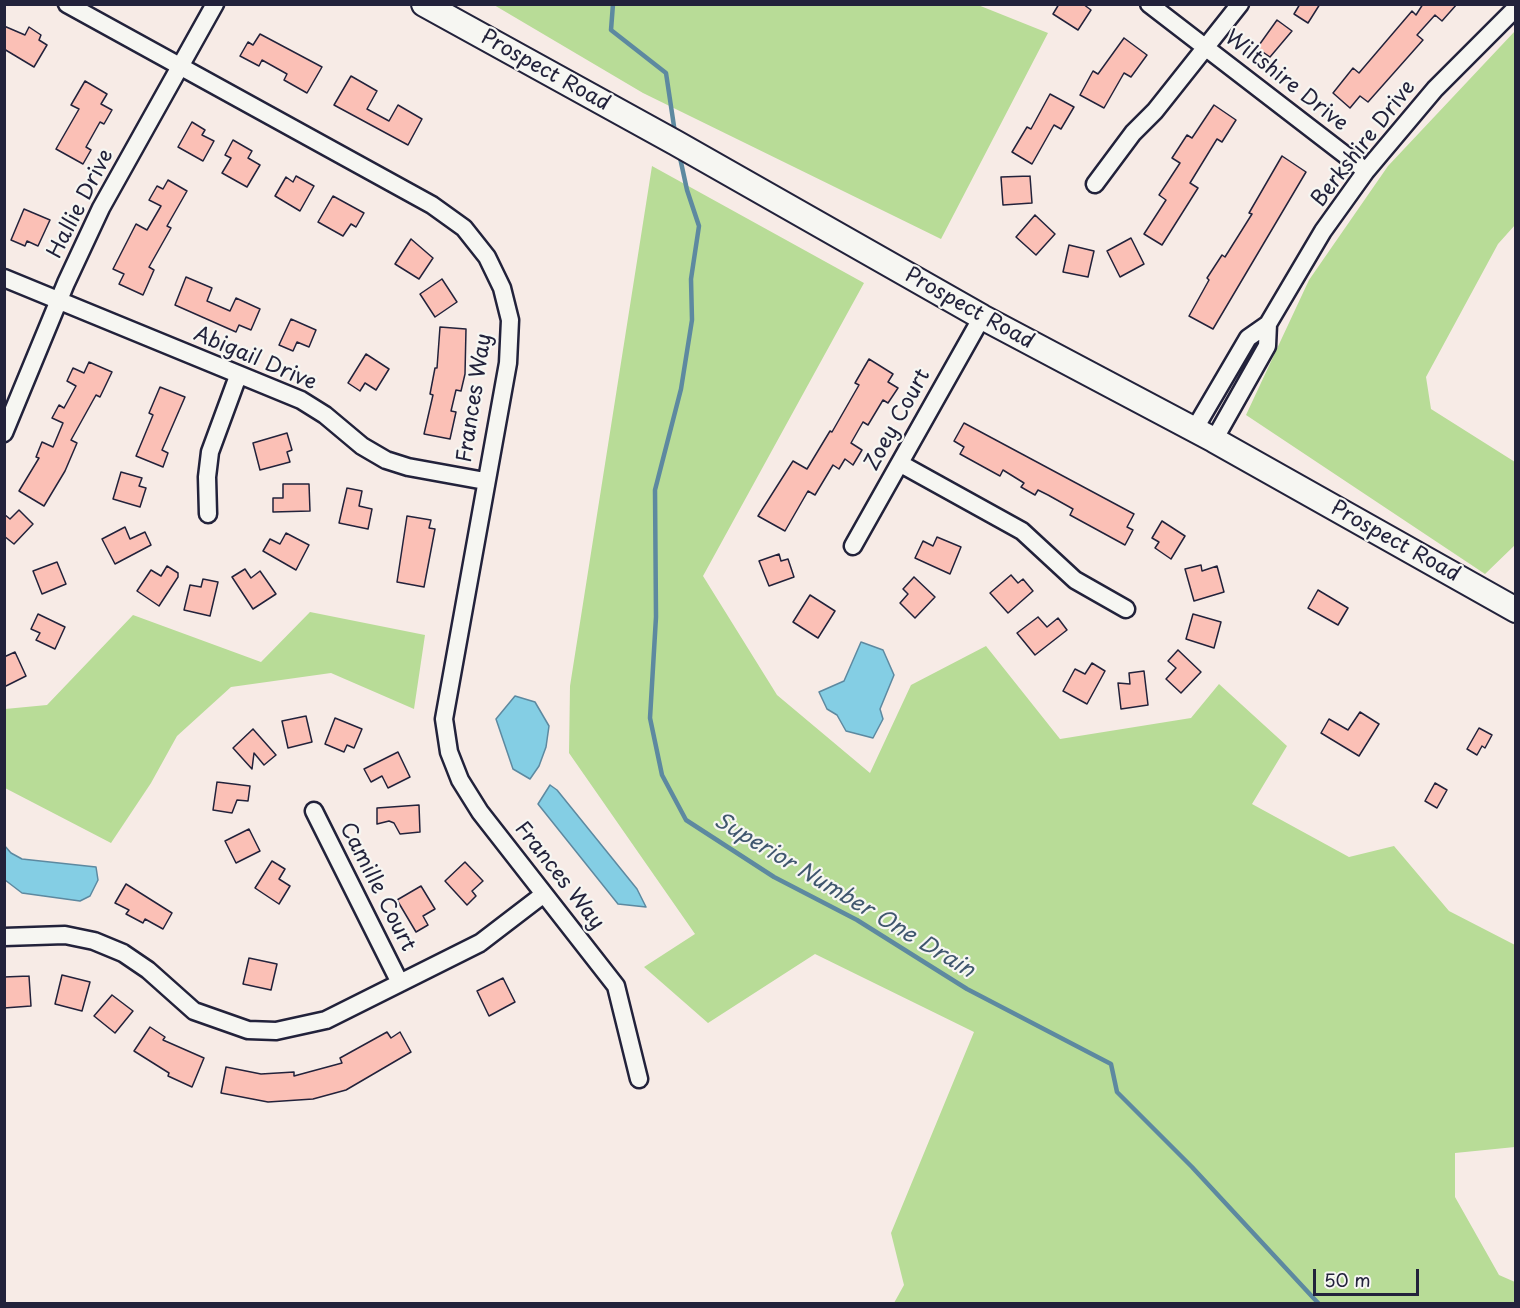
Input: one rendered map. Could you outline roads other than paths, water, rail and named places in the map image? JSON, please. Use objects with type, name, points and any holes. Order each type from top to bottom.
[{"type":"main road","name":"Prospect Road","points":[[424,4],[676,143],[982,317],[1204,435],[1515,610]]},
{"type":"street","name":"Frances Way","points":[[67,4],[432,205],[464,228],[487,257],[502,288],[510,320],[508,363],[484,481],[444,719],[449,752],[460,780],[480,812],[616,986],[639,1079]]},
{"type":"street","name":"Hallie Drive","points":[[4,433],[101,208],[215,4]]},
{"type":"street","name":"Wiltshire Drive","points":[[1149,4],[1366,171]]},
{"type":"street","points":[[1095,184],[1132,133],[1155,111],[1240,4]]},
{"type":"street","name":"Berkshire Drive","points":[[1204,435],[1267,346],[1268,324],[1323,231],[1366,171],[1435,89],[1515,8]]},
{"type":"street","name":"Abigail Drive","points":[[4,278],[301,400],[325,415],[362,446],[386,460],[408,467],[484,481]]},
{"type":"street","name":"Zoey Court","points":[[853,546],[982,317]]},
{"type":"street","points":[[208,514],[207,477],[210,452],[238,376]]},
{"type":"street","points":[[901,464],[1022,531],[1075,580],[1126,609]]},
{"type":"street","name":"Camille Court","points":[[314,811],[400,983]]},
{"type":"street","points":[[4,937],[65,935],[94,941],[123,953],[148,970],[194,1011],[248,1029],[276,1031],[326,1020],[480,943],[544,894]]},
{"type":"water","points":[[861,642],[883,650],[894,675],[880,709],[883,719],[873,738],[846,731],[837,715],[827,709],[819,692],[844,681]]},
{"type":"water","points":[[515,696],[535,702],[549,726],[546,747],[539,766],[530,779],[513,769],[496,719]]},
{"type":"water","points":[[550,785],[557,790],[637,889],[646,907],[618,904],[538,804]]},
{"type":"water","points":[[4,845],[11,853],[22,859],[96,867],[98,880],[90,896],[80,901],[22,893],[5,880]]},
{"type":"waterway","name":"Superior Number One Drain","points":[[613,4],[611,30],[666,73],[675,133]]},
{"type":"waterway","name":"Superior Number One Drain","points":[[679,153],[687,190],[699,226],[691,279],[692,320],[681,389],[655,490],[656,617],[650,718],[662,775],[686,820],[774,877],[857,920],[967,989],[1111,1064],[1117,1092],[1192,1167],[1319,1304]]}]
